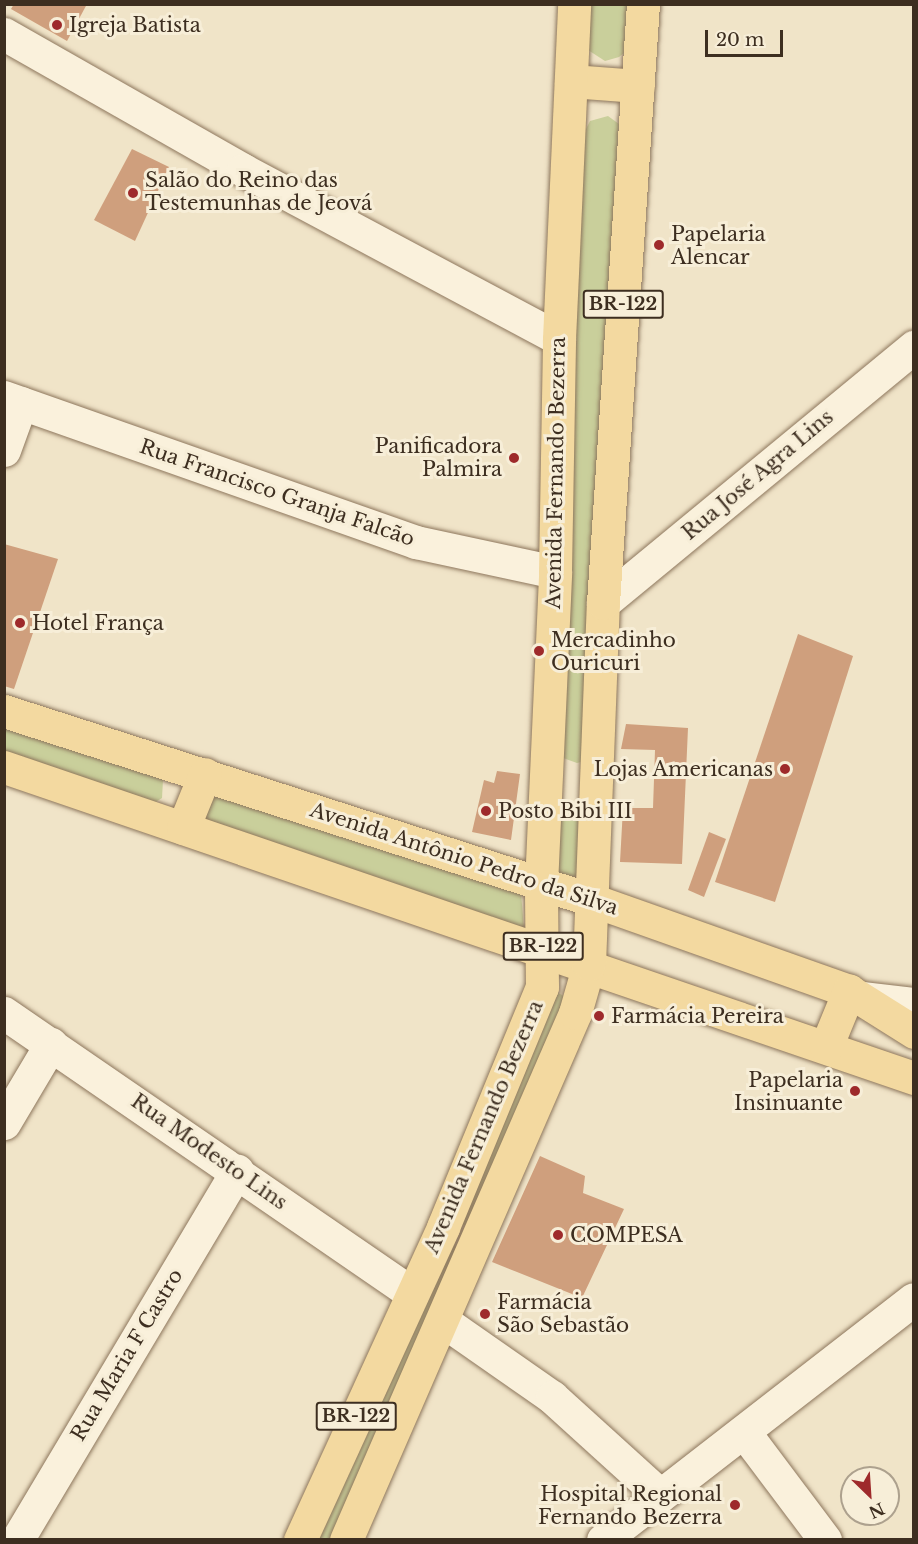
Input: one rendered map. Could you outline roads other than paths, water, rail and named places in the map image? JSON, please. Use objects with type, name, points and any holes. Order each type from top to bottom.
[{"type":"main road","name":"Avenida Fernando Bezerra","points":[[300,1539],[412,1293],[538,1001],[543,951],[541,885],[555,572],[559,339],[574,4]]},
{"type":"main road","name":"Avenida Fernando Bezerra","points":[[346,1539],[443,1321],[575,1013],[589,964],[603,603],[643,4]]},
{"type":"main road","points":[[571,81],[638,86]]},
{"type":"main road","name":"Avenida Antônio Pedro da Silva","points":[[4,711],[592,900],[856,995],[914,1032]]},
{"type":"main road","points":[[4,767],[543,951],[589,964],[914,1078]]},
{"type":"main road","points":[[183,828],[205,774]]},
{"type":"main road","points":[[546,778],[596,785]]},
{"type":"main road","points":[[826,1047],[856,995]]},
{"type":"main road","points":[[355,1419],[392,1436]]},
{"type":"street","points":[[4,34],[243,170],[559,339]]},
{"type":"street","name":"Rua José Agra Lins","points":[[603,603],[914,347]]},
{"type":"street","points":[[4,450],[13,400]]},
{"type":"street","name":"Rua Francisco Granja Falcão","points":[[13,400],[416,542],[555,572]]},
{"type":"street","points":[[856,995],[914,1004]]},
{"type":"street","name":"Rua Modesto Lins","points":[[4,1012],[412,1293]]},
{"type":"street","points":[[4,1123],[51,1044]]},
{"type":"street","name":"Rua Maria F Castro","points":[[17,1539],[237,1171]]},
{"type":"street","points":[[603,1539],[914,1299]]},
{"type":"street","points":[[443,1321],[552,1397],[660,1496]]},
{"type":"street","points":[[744,1432],[825,1539]]},
{"type":"place","name":"Igreja Batista","points":[[57,25]]},
{"type":"place","name":"Salão do Reino das Testemunhas de Jeová","points":[[133,193]]},
{"type":"place","name":"Papelaria Alencar","points":[[659,245]]},
{"type":"place","name":"Panificadora Palmira","points":[[514,458]]},
{"type":"place","name":"Hotel França","points":[[20,623]]},
{"type":"place","name":"Mercadinho Ouricuri","points":[[539,651]]},
{"type":"place","name":"Lojas Americanas","points":[[785,769]]},
{"type":"place","name":"Posto Bibi III","points":[[486,811]]},
{"type":"place","name":"Farmácia Pereira","points":[[599,1016]]},
{"type":"place","name":"Papelaria Insinuante","points":[[855,1091]]},
{"type":"place","name":"COMPESA","points":[[558,1235]]},
{"type":"place","name":"Farmácia São Sebastão","points":[[485,1314]]},
{"type":"place","name":"Hospital Regional Fernando Bezerra","points":[[735,1505]]}]
